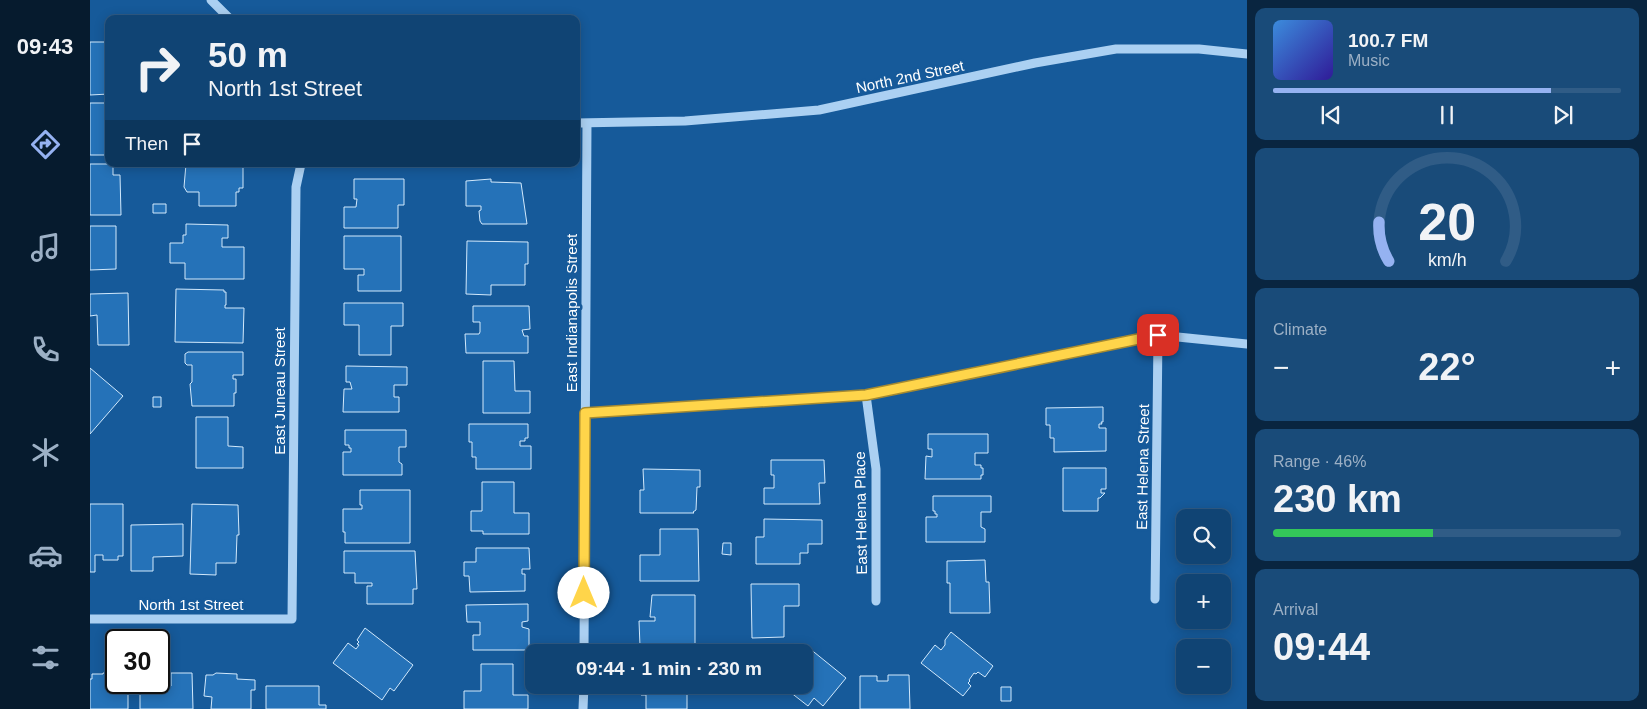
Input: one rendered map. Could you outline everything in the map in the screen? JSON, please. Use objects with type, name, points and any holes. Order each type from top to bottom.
[{"type":"street","points":[[211,0],[226,15]]},
{"type":"street","name":"North 2nd Street","points":[[580,123],[685,121],[819,110],[1035,63],[1116,49],[1199,49],[1247,54]]},
{"type":"street","name":"East Indianapolis Street","points":[[584,644],[587,123]]},
{"type":"street","name":"East Juneau Street","points":[[292,619],[296,187],[300,167]]},
{"type":"street","points":[[585,413],[866,395],[1158,335],[1247,344]]},
{"type":"street","name":"East Helena Street","points":[[1155,599],[1158,335]]},
{"type":"street","name":"East Helena Place","points":[[866,395],[876,469],[876,601]]},
{"type":"street","name":"North 1st Street","points":[[90,619],[292,619]]},
{"type":"street","points":[[583,709],[584,694]]},
{"type":"building","points":[[90,42],[105,42],[105,94],[90,95]]},
{"type":"building","points":[[90,103],[105,103],[105,155],[90,155]]},
{"type":"building","points":[[90,164],[105,164],[105,167],[113,167],[113,175],[120,175],[121,215],[90,215]]},
{"type":"building","points":[[186,167],[243,167],[243,188],[239,188],[239,192],[236,192],[236,206],[199,206],[199,192],[187,192],[184,187]]},
{"type":"building","points":[[354,179],[404,179],[404,205],[398,205],[398,228],[344,228],[344,207],[356,207],[357,199],[354,199]]},
{"type":"building","points":[[491,179],[491,182],[521,183],[527,224],[482,224],[479,211],[481,206],[466,206],[466,181]]},
{"type":"building","points":[[153,204],[166,204],[166,213],[153,213]]},
{"type":"building","points":[[186,224],[228,225],[228,238],[222,238],[222,247],[244,247],[244,279],[185,279],[185,263],[170,263],[170,243],[183,243],[183,235],[186,235]]},
{"type":"building","points":[[90,226],[116,226],[116,269],[90,270]]},
{"type":"building","points":[[344,236],[401,236],[401,291],[358,291],[358,275],[364,275],[364,269],[344,269]]},
{"type":"building","points":[[467,241],[528,242],[528,264],[525,264],[525,285],[491,285],[491,295],[466,294]]},
{"type":"building","points":[[176,289],[224,290],[226,292],[225,308],[244,308],[243,343],[175,342]]},
{"type":"building","points":[[128,293],[129,345],[98,345],[97,315],[90,316],[90,294]]},
{"type":"building","points":[[344,303],[403,303],[403,326],[391,326],[391,355],[359,355],[359,325],[344,325]]},
{"type":"building","points":[[473,306],[529,306],[530,329],[522,330],[524,336],[528,336],[528,353],[466,353],[465,334],[479,334],[480,332],[480,322],[473,322]]},
{"type":"building","points":[[188,352],[243,352],[243,375],[233,375],[233,379],[236,379],[234,406],[192,406],[190,384],[192,382],[192,365],[185,363],[185,354]]},
{"type":"building","points":[[483,361],[514,361],[515,391],[530,391],[530,413],[483,413]]},
{"type":"building","points":[[346,366],[407,367],[407,385],[394,385],[394,397],[399,397],[399,412],[343,412],[344,389],[352,389],[350,382],[346,382]]},
{"type":"building","points":[[90,368],[123,396],[90,434]]},
{"type":"building","points":[[153,397],[161,397],[161,407],[153,407]]},
{"type":"building","points":[[1103,407],[1103,422],[1099,424],[1099,428],[1106,428],[1106,451],[1054,452],[1054,438],[1050,438],[1050,425],[1046,425],[1046,408]]},
{"type":"building","points":[[196,417],[228,417],[228,446],[243,447],[243,468],[196,468]]},
{"type":"building","points":[[469,424],[528,424],[528,438],[525,438],[525,441],[520,441],[520,446],[531,446],[531,469],[476,469],[476,457],[472,457],[472,442],[469,442]]},
{"type":"building","points":[[345,430],[406,430],[406,447],[399,447],[399,462],[402,464],[402,475],[343,475],[343,452],[351,452],[349,445],[345,445]]},
{"type":"building","points":[[928,434],[988,434],[988,453],[975,453],[975,465],[981,465],[981,468],[983,468],[981,479],[925,479],[926,456],[932,457],[932,449],[928,449]]},
{"type":"building","points":[[771,460],[824,460],[825,483],[819,483],[820,504],[764,504],[764,488],[774,488],[774,475],[771,475]]},
{"type":"building","points":[[1063,468],[1106,468],[1106,489],[1101,489],[1101,493],[1105,493],[1098,498],[1098,511],[1063,511]]},
{"type":"building","points":[[643,469],[700,470],[700,487],[697,487],[696,510],[694,513],[640,513],[640,490],[644,490]]},
{"type":"building","points":[[482,482],[514,482],[514,513],[529,513],[529,534],[483,534],[483,531],[471,531],[471,511],[482,511]]},
{"type":"building","points":[[360,490],[410,490],[410,543],[345,543],[343,509],[362,509],[362,505],[360,505]]},
{"type":"building","points":[[933,496],[991,496],[991,512],[981,512],[981,527],[985,529],[985,542],[926,542],[926,517],[937,517],[935,511],[933,511]]},
{"type":"building","points":[[90,504],[123,504],[123,556],[118,556],[118,560],[103,560],[103,555],[95,555],[95,572],[90,572]]},
{"type":"building","points":[[192,504],[238,505],[239,535],[237,535],[236,563],[216,563],[216,575],[190,574]]},
{"type":"building","points":[[764,519],[822,520],[822,544],[808,544],[808,553],[800,553],[800,564],[756,564],[756,537],[764,537]]},
{"type":"building","points":[[183,524],[183,556],[153,557],[153,571],[131,571],[131,525]]},
{"type":"building","points":[[660,529],[698,529],[699,581],[640,581],[640,555],[660,555]]},
{"type":"building","points":[[723,543],[731,543],[731,555],[722,554]]},
{"type":"building","points":[[476,548],[529,548],[530,569],[522,569],[522,574],[525,574],[525,591],[470,592],[469,576],[464,576],[464,562],[476,562]]},
{"type":"building","points":[[344,551],[415,551],[417,589],[413,589],[413,604],[367,604],[367,586],[372,586],[372,583],[355,583],[355,573],[344,573]]},
{"type":"building","points":[[985,560],[986,582],[989,582],[990,613],[950,613],[950,583],[947,583],[947,561]]},
{"type":"building","points":[[751,584],[799,584],[799,606],[784,606],[784,637],[752,638]]},
{"type":"building","points":[[652,595],[695,595],[695,644],[640,644],[639,621],[655,621],[655,617],[650,617]]},
{"type":"building","points":[[528,604],[528,621],[522,622],[522,627],[529,629],[529,644],[525,644],[525,650],[473,650],[473,635],[480,635],[480,622],[467,622],[466,605]]},
{"type":"building","points":[[365,628],[413,665],[394,691],[390,688],[382,700],[333,663],[348,643],[356,649],[359,645],[357,640]]},
{"type":"building","points":[[951,632],[993,666],[985,677],[978,672],[974,673],[968,683],[971,686],[963,696],[921,663],[935,645],[941,650]]},
{"type":"building","points":[[813,651],[846,678],[823,706],[814,698],[808,706],[793,694],[813,694]]},
{"type":"building","points":[[481,664],[513,664],[513,695],[528,695],[528,709],[464,709],[464,691],[481,691]]},
{"type":"building","points":[[105,673],[105,694],[128,694],[128,709],[90,709],[90,679],[92,679],[92,674]]},
{"type":"building","points":[[171,673],[192,673],[193,709],[140,709],[140,694],[170,694]]},
{"type":"building","points":[[216,673],[237,674],[237,679],[255,680],[255,690],[251,690],[251,709],[211,709],[212,697],[204,696],[206,675]]},
{"type":"building","points":[[888,675],[909,675],[910,709],[860,709],[860,676],[877,676],[877,681],[888,681]]},
{"type":"building","points":[[266,686],[319,686],[319,705],[326,705],[326,709],[266,709]]},
{"type":"building","points":[[1001,687],[1011,687],[1011,701],[1001,701]]},
{"type":"building","points":[[687,694],[687,709],[646,709],[646,695],[641,695]]},
{"type":"route","points":[[584,593],[585,413],[866,395],[1158,335]]}]
